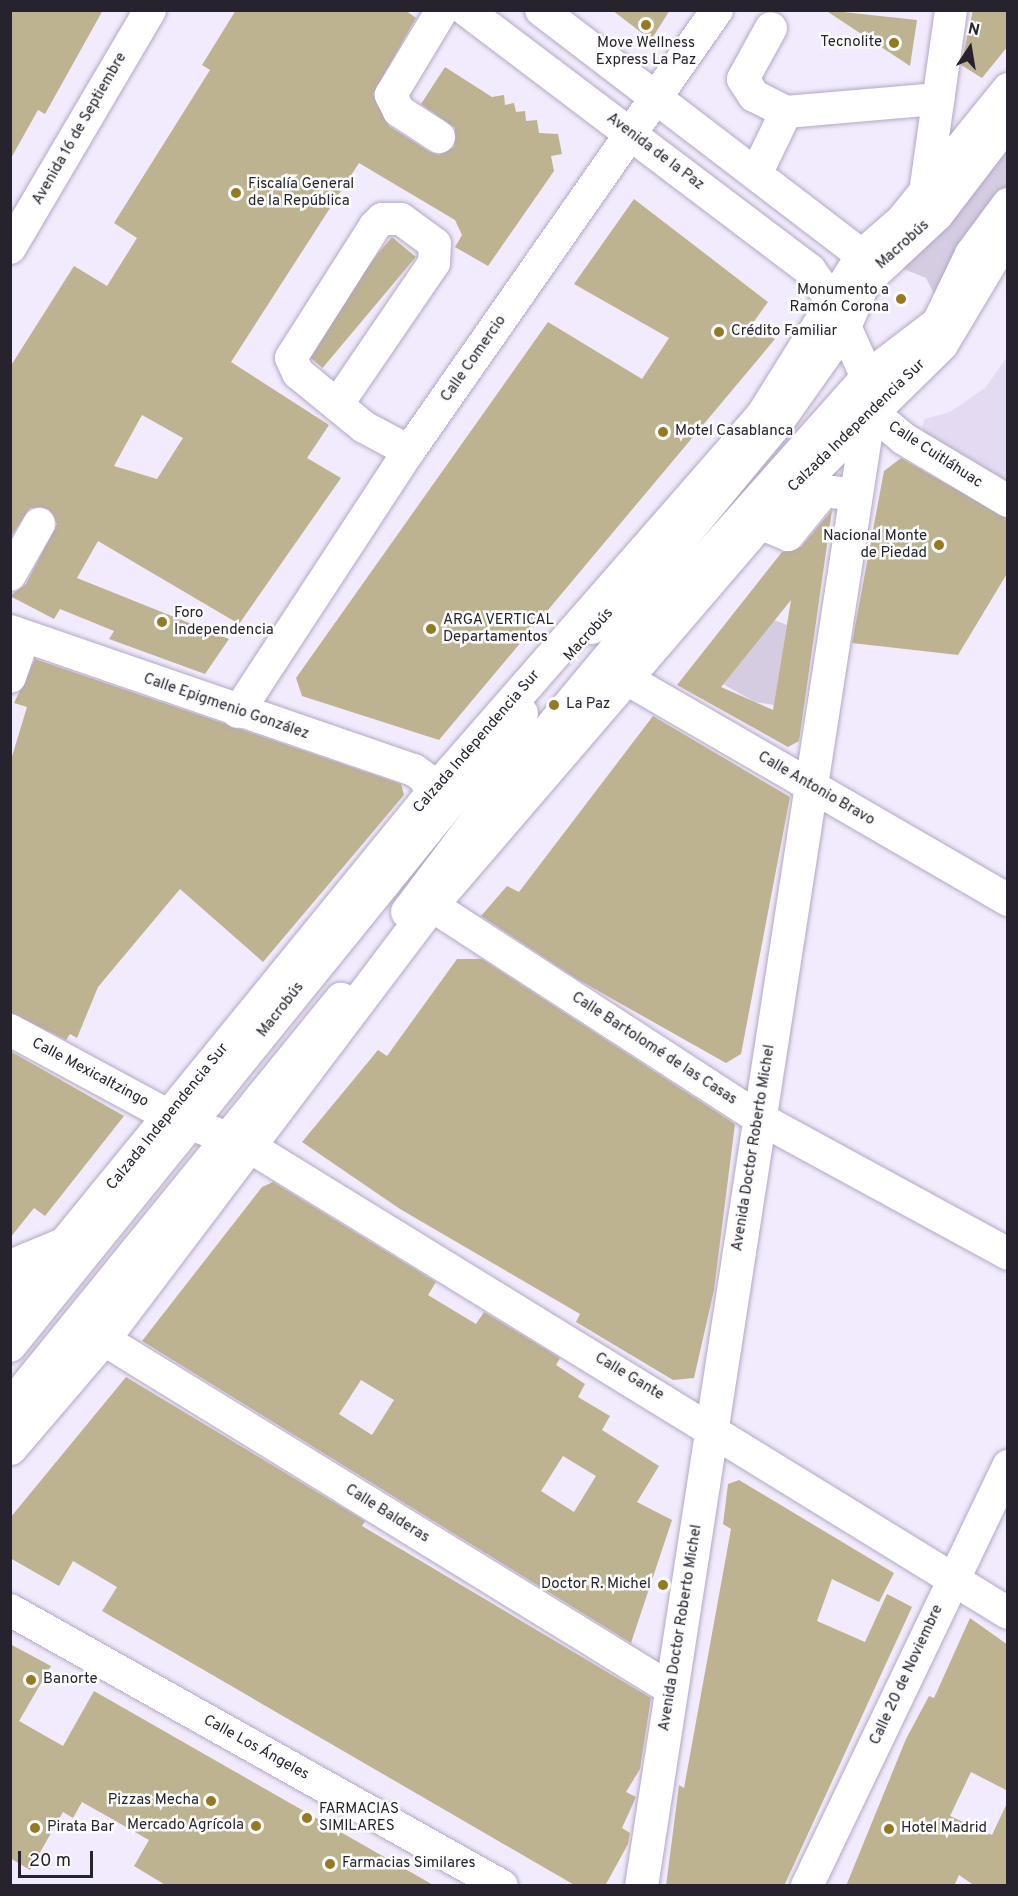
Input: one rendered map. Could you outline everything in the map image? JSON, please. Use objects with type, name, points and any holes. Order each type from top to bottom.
[{"type":"main road","name":"Calzada Independencia Sur","points":[[10,1310],[63,1244],[178,1119],[431,794],[762,415],[839,315],[862,255],[925,193],[1008,89]]},
{"type":"main road","name":"Calzada Independencia Sur","points":[[10,1448],[103,1339],[237,1141],[431,905],[759,523],[831,484],[869,410],[941,344],[1008,232]]},
{"type":"main road","points":[[839,315],[867,377],[869,410]]},
{"type":"main road","name":"Avenida Doctor Roberto Michel","points":[[640,1886],[712,1428],[757,1117],[811,786],[831,484],[869,410]]},
{"type":"street","name":"Avenida 16 de Septiembre","points":[[10,248],[150,10]]},
{"type":"street","points":[[439,137],[399,111],[391,95],[442,10]]},
{"type":"street","name":"Avenida de la Paz","points":[[466,10],[810,270],[839,315]]},
{"type":"street","points":[[541,10],[758,172],[862,255]]},
{"type":"street","name":"Calle Comercio","points":[[238,712],[409,452],[659,100],[717,10]]},
{"type":"street","points":[[925,193],[951,10]]},
{"type":"street","points":[[771,27],[743,79],[754,96],[786,112],[938,99]]},
{"type":"street","points":[[758,172],[786,112]]},
{"type":"street","name":"Macrobús","points":[[10,1346],[178,1119],[598,621],[657,568],[746,462],[839,315],[864,283],[937,215],[1008,122]]},
{"type":"street","name":"Macrobús","points":[[10,1407],[237,1141],[331,1012],[505,782],[622,640],[678,590],[867,377],[938,323],[971,254],[1008,204]]},
{"type":"street","points":[[337,405],[434,263],[435,244],[401,219],[382,219],[375,226],[294,349],[298,373],[337,405],[409,452]]},
{"type":"street","name":"Calle Cuitláhuac","points":[[869,410],[904,439],[1008,501]]},
{"type":"street","points":[[10,574],[39,524]]},
{"type":"street","points":[[10,677],[17,633]]},
{"type":"street","name":"Calle Epigmenio González","points":[[17,633],[238,712],[414,770],[425,778],[431,794]]},
{"type":"street","name":"Calle Antonio Bravo","points":[[625,678],[1008,900]]},
{"type":"street","name":"Calle Bartolomé de las Casas","points":[[431,905],[757,1117],[1008,1254]]},
{"type":"street","name":"Calle Mexicaltzingo","points":[[10,1030],[178,1119],[237,1141]]},
{"type":"street","name":"Calle Gante","points":[[237,1141],[712,1428],[1008,1613]]},
{"type":"street","points":[[10,1266],[63,1244]]},
{"type":"street","name":"Calle Balderas","points":[[103,1339],[671,1689]]},
{"type":"street","name":"Calle 20 de Noviembre","points":[[807,1886],[1008,1466]]},
{"type":"street","name":"Calle Los Ángeles","points":[[10,1610],[502,1886]]},
{"type":"shaded area","points":[[1007,140],[1007,190],[935,296],[926,278],[899,267]]},
{"type":"shaded area","points":[[1007,357],[1007,483],[922,433],[924,419],[950,412],[985,388]]},
{"type":"shaded area","points":[[774,620],[787,625],[774,705],[755,702],[723,684]]},
{"type":"building","points":[[10,10],[103,10],[45,114],[38,110],[10,160]]},
{"type":"building","points":[[236,10],[405,10],[416,18],[373,94],[389,126],[430,152],[439,155],[454,147],[455,128],[421,104],[445,67],[492,97],[504,95],[505,105],[514,103],[516,112],[525,111],[526,121],[537,120],[539,133],[558,134],[562,154],[551,156],[554,171],[488,266],[455,247],[462,235],[455,220],[359,163],[231,362],[329,425],[307,458],[341,478],[239,624],[98,541],[77,578],[229,639],[205,674],[109,639],[114,631],[60,609],[54,619],[10,596],[26,584],[57,524],[48,509],[30,508],[10,538],[10,367],[74,266],[107,286],[137,238],[114,223],[210,70],[202,65]],"holes":[[[142,415],[183,438],[157,479],[114,466]]]},
{"type":"building","name":"Move Wellness Express La Paz","points":[[612,10],[670,10],[651,40]]},
{"type":"building","name":"Tecnolite","points":[[825,10],[917,20],[910,66]]},
{"type":"building","points":[[973,10],[1008,10],[1008,46],[982,78],[961,65]]},
{"type":"building","points":[[634,199],[768,302],[750,327],[775,339],[439,740],[302,696],[296,678],[548,322],[642,379],[669,338],[574,284]]},
{"type":"building","points":[[392,237],[416,257],[323,368],[299,348]]},
{"type":"building","name":"Nacional Monte de Piedad","points":[[901,458],[1008,519],[1008,572],[958,655],[852,643],[884,471]]},
{"type":"building","points":[[832,510],[799,741],[788,747],[677,685],[782,552],[801,547]],"holes":[[[791,600],[773,710],[721,687]]]},
{"type":"building","points":[[35,659],[401,784],[404,795],[263,962],[180,889],[98,987],[77,1038],[70,1034],[66,1040],[10,1012],[10,763],[27,707],[14,703]]},
{"type":"building","points":[[653,716],[790,797],[741,1054],[726,1063],[577,979],[481,916],[507,886],[519,892]]},
{"type":"building","points":[[457,959],[482,959],[735,1124],[714,1290],[694,1378],[673,1380],[576,1322],[580,1314],[400,1209],[302,1142],[378,1050],[387,1056]]},
{"type":"building","points":[[10,1051],[124,1116],[45,1216],[34,1208],[10,1238]]},
{"type":"building","points":[[273,1182],[436,1282],[428,1295],[476,1324],[484,1312],[560,1358],[556,1365],[585,1384],[578,1397],[610,1416],[602,1430],[659,1466],[637,1502],[672,1520],[631,1643],[142,1341],[262,1187]],"holes":[[[361,1380],[394,1400],[372,1435],[339,1414]],[[563,1456],[596,1476],[574,1512],[541,1491]]]},
{"type":"building","points":[[126,1377],[365,1521],[362,1526],[651,1698],[640,1769],[626,1792],[636,1797],[622,1828],[630,1833],[628,1844],[605,1886],[576,1886],[102,1611],[117,1587],[73,1561],[59,1586],[10,1558],[10,1518]]},
{"type":"building","points":[[739,1480],[894,1573],[879,1602],[832,1579],[817,1621],[865,1642],[887,1594],[912,1607],[784,1886],[666,1886],[679,1785],[684,1788],[731,1529],[723,1524],[728,1484]]},
{"type":"building","points":[[970,1618],[1008,1645],[1008,1791],[971,1772],[950,1816],[992,1835],[1008,1801],[1008,1886],[975,1886],[959,1875],[954,1886],[846,1886],[906,1739],[929,1696],[934,1698]]},
{"type":"building","points":[[10,1644],[51,1666],[19,1721],[63,1746],[94,1691],[435,1886],[167,1886],[134,1866],[149,1840],[82,1802],[73,1818],[63,1812],[30,1870],[10,1858]]},
{"type":"place","name":"Move Wellness Express La Paz","points":[[646,25]]},
{"type":"place","name":"Tecnolite","points":[[894,43]]},
{"type":"place","name":"Fiscalía General de la República","points":[[236,193]]},
{"type":"place","name":"Monumento a Ramón Corona","points":[[901,299]]},
{"type":"place","name":"Crédito Familiar","points":[[719,332]]},
{"type":"place","name":"Motel Casablanca","points":[[663,432]]},
{"type":"place","name":"Nacional Monte de Piedad","points":[[939,545]]},
{"type":"place","name":"Foro Independencia","points":[[162,622]]},
{"type":"place","name":"ARGA VERTICAL Departamentos","points":[[431,629]]},
{"type":"place","name":"La Paz","points":[[554,705]]},
{"type":"place","name":"Doctor R. Michel","points":[[663,1585]]},
{"type":"place","name":"Banorte","points":[[31,1680]]},
{"type":"place","name":"Pizzas Mecha","points":[[211,1801]]},
{"type":"place","name":"FARMACIAS SIMILARES","points":[[307,1818]]},
{"type":"place","name":"Mercado Agrícola","points":[[256,1826]]},
{"type":"place","name":"Pirata Bar","points":[[35,1828]]},
{"type":"place","name":"Hotel Madrid","points":[[889,1829]]},
{"type":"place","name":"Farmacias Similares","points":[[330,1864]]}]
